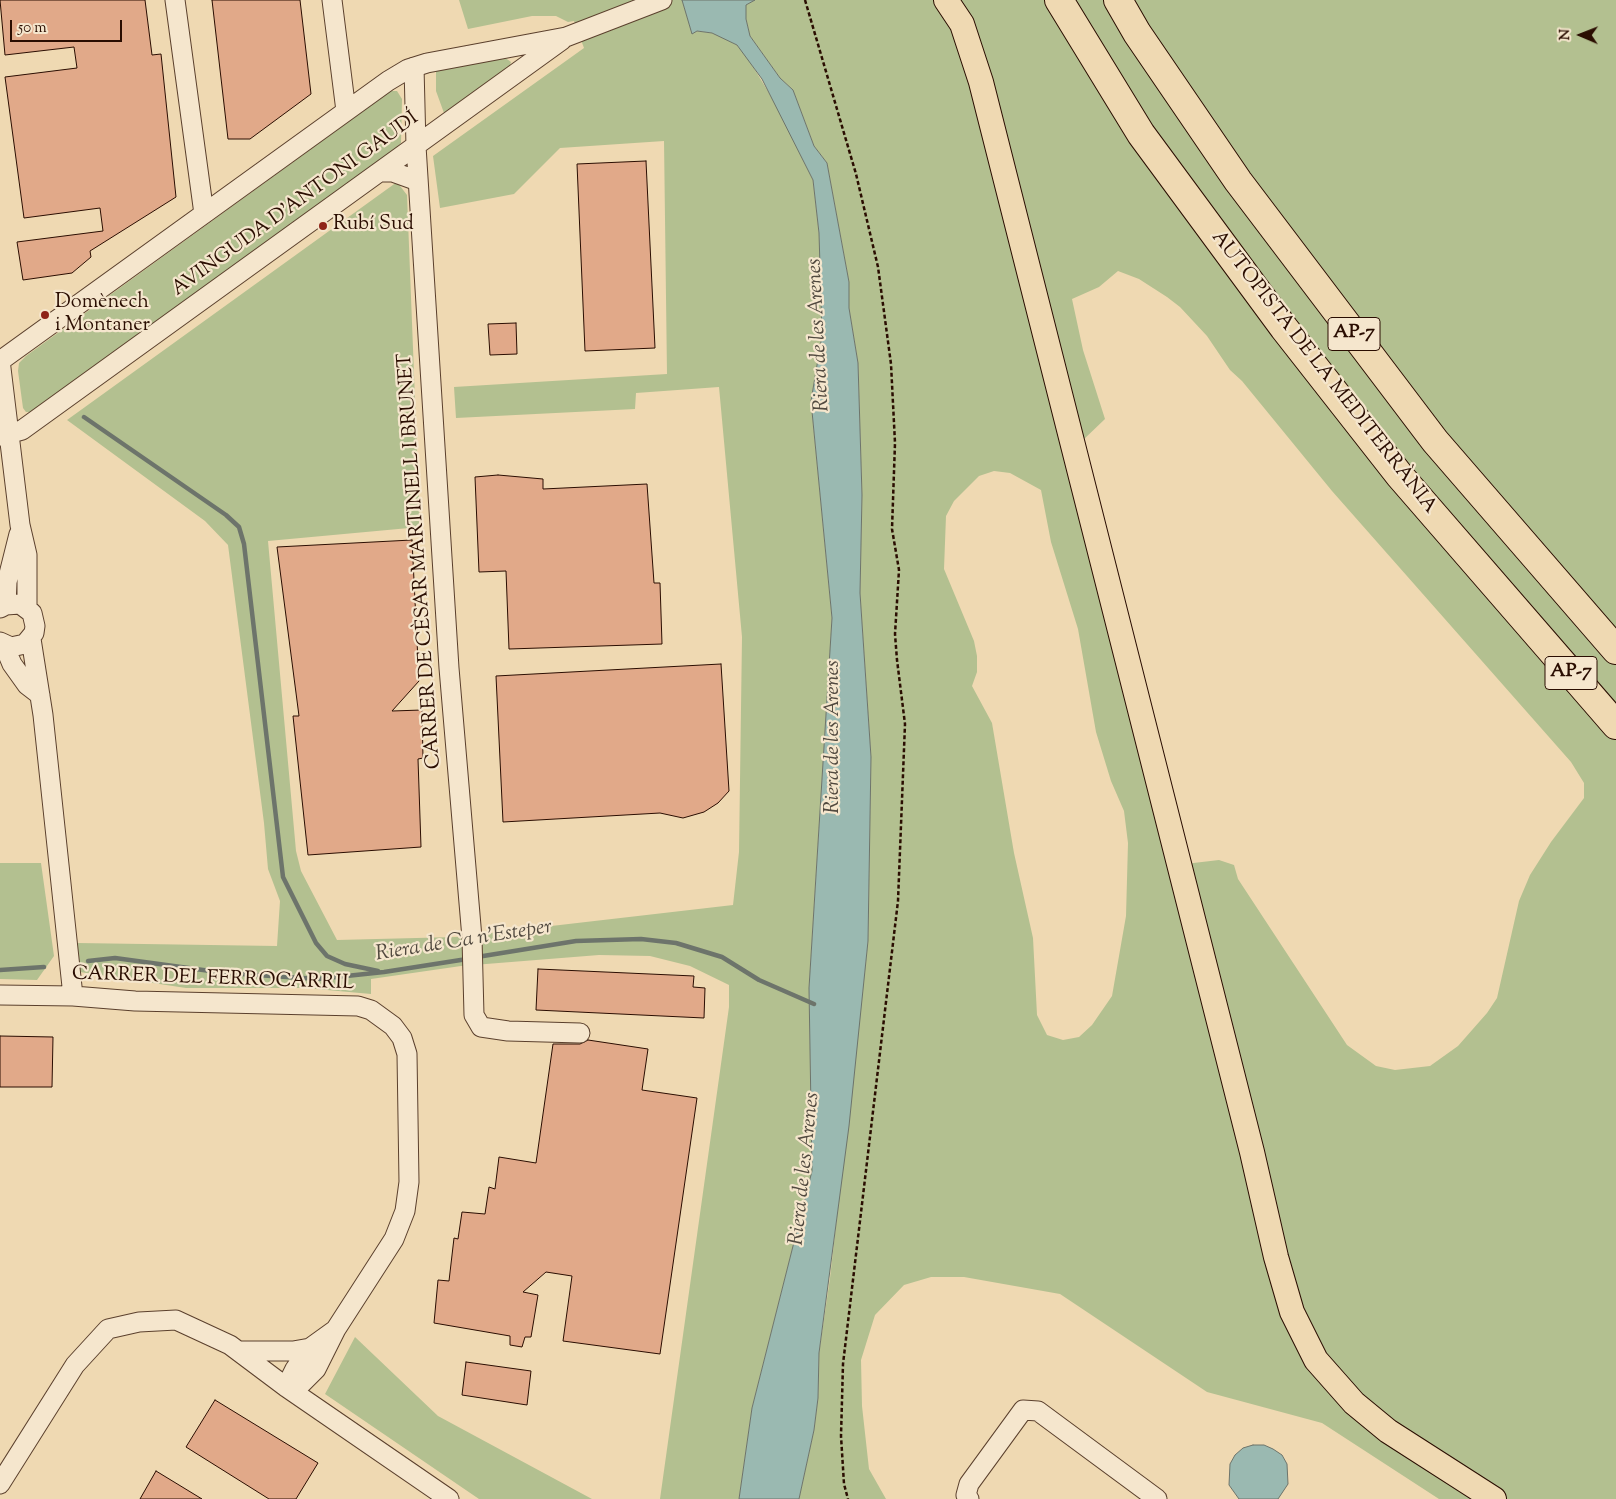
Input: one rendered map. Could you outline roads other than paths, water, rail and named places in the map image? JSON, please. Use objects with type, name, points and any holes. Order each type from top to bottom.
[{"type":"highway","name":"AUTOPISTA DE LA MEDITERRÀNIA","points":[[1059,0],[1140,134],[1284,328],[1400,476],[1616,725]]},
{"type":"highway","name":"AP-7","points":[[1118,0],[1137,33],[1238,181],[1423,425],[1616,650]]},
{"type":"main road","points":[[946,0],[962,24],[981,82],[1252,1152],[1276,1257],[1292,1312],[1316,1360],[1354,1403],[1388,1430],[1494,1499]]},
{"type":"street","points":[[175,0],[204,214]]},
{"type":"street","points":[[332,0],[346,111]]},
{"type":"street","name":"AVINGUDA D'ANTONI GAUDÍ","points":[[0,360],[388,81],[414,67],[566,37],[662,0]]},
{"type":"street","name":"AVINGUDA D'ANTONI GAUDÍ","points":[[4,435],[22,430],[566,37]]},
{"type":"street","name":"CARRER DE CÈSAR MARTINELL I BRUNET","points":[[414,67],[418,181],[450,678],[472,938],[474,1015],[481,1027],[508,1031],[580,1033]]},
{"type":"street","points":[[380,172],[393,172],[418,181]]},
{"type":"street","points":[[0,360],[4,435],[27,554],[27,608]]},
{"type":"street","points":[[2,644],[18,647],[31,639],[34,633],[34,619],[27,608],[20,604],[3,607],[7,582],[17,547],[20,525]]},
{"type":"street","points":[[31,639],[40,695],[73,996]]},
{"type":"street","points":[[2,644],[12,664],[27,685],[40,695]]},
{"type":"street","name":"CARRER DEL FERROCARRIL","points":[[0,995],[73,996],[134,1001],[358,1006],[371,1010],[394,1026],[402,1038],[407,1054],[409,1182],[405,1211],[390,1247],[336,1329],[317,1353],[295,1369],[286,1387]]},
{"type":"street","points":[[0,1484],[76,1366],[108,1329],[138,1322],[176,1320],[238,1351],[286,1387],[449,1499]]},
{"type":"street","name":"CARRER DEL FERROCARRIL","points":[[238,1351],[317,1353]]},
{"type":"street","points":[[317,1353],[317,1392],[323,1412]]},
{"type":"street","points":[[969,1499],[966,1496],[969,1484],[1023,1410],[1038,1411],[1157,1499]]},
{"type":"water","name":"Riera de les Arenes","points":[[682,0],[755,0],[746,5],[746,19],[750,36],[780,78],[793,90],[814,146],[827,163],[849,282],[849,308],[858,363],[862,495],[860,593],[871,757],[868,941],[849,1126],[819,1353],[818,1398],[814,1430],[799,1499],[739,1499],[752,1408],[812,1171],[809,988],[832,618],[811,401],[822,335],[819,233],[813,180],[762,79],[737,45],[712,33],[697,31],[692,34]]},
{"type":"water","points":[[1253,1445],[1264,1445],[1273,1449],[1282,1455],[1287,1464],[1288,1484],[1278,1499],[1239,1499],[1229,1485],[1230,1464],[1235,1455],[1243,1448]]},
{"type":"waterway","points":[[84,417],[226,515],[239,527],[244,544],[283,877],[316,943],[327,956],[345,964],[378,971]]},
{"type":"waterway","name":"Riera de Ca n'Esteper","points":[[477,957],[576,941],[641,939],[676,943],[722,957],[759,980],[814,1004]]},
{"type":"waterway","name":"Riera de Ca n'Esteper","points":[[88,961],[115,958],[225,973],[318,979],[384,972],[467,959]]},
{"type":"waterway","name":"Riera de Ca n'Esteper","points":[[0,970],[44,967]]},
{"type":"place","name":"Rubí Sud","points":[[323,226]]},
{"type":"place","name":"Domènech i Montaner","points":[[45,315]]}]
